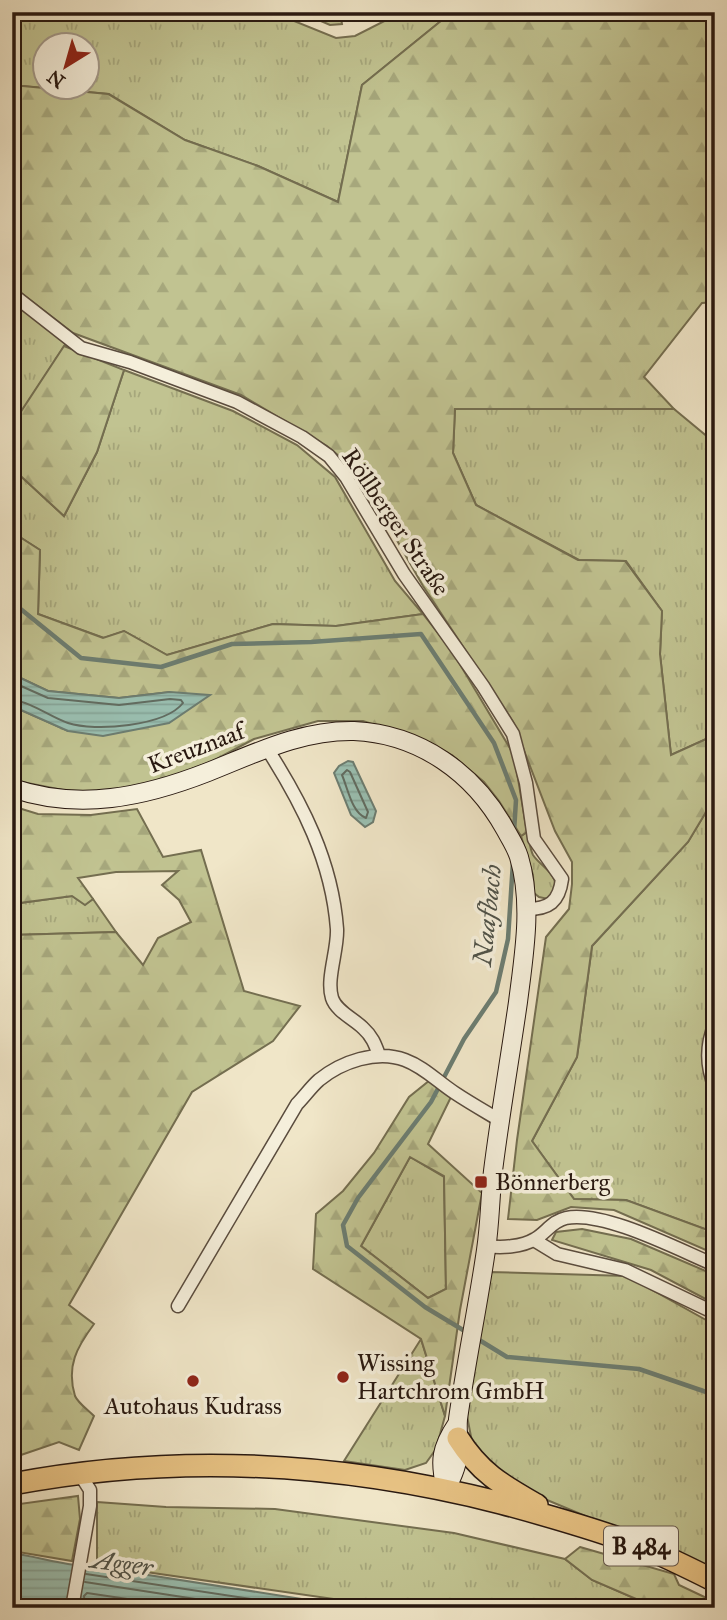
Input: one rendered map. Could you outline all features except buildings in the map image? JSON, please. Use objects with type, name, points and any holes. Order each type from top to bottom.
[{"type":"main road","points":[[458,1430],[475,1464],[502,1485],[563,1519]]},
{"type":"main road","name":"B 484","points":[[12,1484],[79,1473],[200,1464],[277,1466],[359,1475],[446,1489],[563,1519],[644,1547],[715,1581]]},
{"type":"street","name":"Röllberger Straße","points":[[12,294],[81,348],[130,362],[237,402],[302,437],[329,456],[346,477],[404,574],[483,686],[513,734],[526,783],[534,839],[562,879],[560,893],[552,903],[541,909],[527,909]]},
{"type":"street","points":[[266,747],[295,738],[354,732],[408,743],[454,766],[476,786],[493,807],[518,853],[526,887],[524,950],[493,1171],[487,1246],[458,1430],[458,1457],[446,1489]]},
{"type":"street","name":"Kreuznaaf","points":[[12,788],[36,796],[62,800],[136,796],[208,772],[266,747],[306,813],[332,889],[337,939],[332,999],[342,1012],[364,1028],[374,1040],[379,1055]]},
{"type":"street","points":[[715,1023],[709,1039],[708,1055],[709,1071],[715,1088]]},
{"type":"street","points":[[178,1306],[297,1104],[319,1080],[358,1060],[379,1055],[404,1059],[501,1121]]},
{"type":"street","points":[[247,1170],[265,1160]]},
{"type":"street","points":[[487,1246],[501,1248],[534,1240],[552,1224],[566,1218],[592,1219],[634,1229],[715,1265]]},
{"type":"street","points":[[534,1240],[556,1254],[625,1270],[715,1313]]},
{"type":"street","points":[[72,1608],[88,1520],[90,1490],[79,1473]]},
{"type":"green space","points":[[12,12],[272,12],[336,38],[355,36],[402,12],[452,12],[362,85],[338,202],[258,166],[185,140],[109,94],[102,93],[102,32],[32,32],[32,87],[12,85]]},
{"type":"green space","points":[[300,12],[340,12],[342,24],[330,25]]},
{"type":"green space","points":[[452,12],[715,12],[715,302],[702,303],[644,377],[674,409],[455,409],[453,453],[476,505],[578,560],[625,561],[662,611],[660,654],[671,755],[715,735],[715,797],[688,842],[592,946],[577,1057],[532,1141],[574,1199],[626,1200],[705,1229],[715,1233],[715,1254],[614,1210],[571,1207],[537,1220],[508,1219],[546,937],[569,909],[572,862],[555,831],[513,722],[423,586],[358,472],[327,446],[241,395],[73,333],[12,286],[12,85],[32,87],[32,102],[102,102],[102,93],[108,94],[185,140],[258,166],[338,202],[362,85]]},
{"type":"green space","points":[[12,286],[73,333],[18,417],[12,414]]},
{"type":"green space","points":[[64,346],[124,370],[97,452],[64,516],[12,468],[12,414],[18,416]]},
{"type":"green space","points":[[124,370],[233,411],[297,445],[335,477],[395,581],[423,614],[336,626],[273,624],[167,655],[124,631],[104,638],[38,614],[40,550],[12,532],[12,468],[64,516],[97,452]]},
{"type":"green space","points":[[455,409],[674,409],[715,443],[715,678],[712,681],[715,735],[671,755],[660,654],[662,611],[626,561],[579,560],[476,505],[453,453]]},
{"type":"green space","points":[[12,532],[40,550],[38,614],[103,638],[124,631],[167,655],[273,624],[336,626],[423,614],[452,651],[514,755],[527,832],[521,836],[484,782],[452,755],[413,737],[363,721],[318,721],[254,739],[211,762],[160,781],[111,791],[78,793],[12,780],[12,706],[68,731],[170,692],[119,698],[48,691],[12,674]]},
{"type":"green space","points":[[715,797],[715,1233],[626,1200],[574,1199],[532,1141],[577,1057],[592,946],[688,842]]},
{"type":"green space","points":[[12,806],[38,814],[91,815],[137,809],[163,857],[201,850],[244,991],[300,1006],[273,1041],[192,1092],[69,1305],[94,1324],[78,1349],[73,1366],[75,1396],[94,1416],[79,1450],[59,1442],[12,1458],[12,935],[116,932],[143,965],[158,938],[191,922],[179,900],[162,885],[178,871],[116,872],[78,878],[93,899],[85,905],[72,896],[12,904]]},
{"type":"green space","points":[[527,832],[533,855],[554,879],[555,885],[548,899],[534,893],[533,875],[521,836]]},
{"type":"green space","points":[[72,896],[85,904],[93,899],[116,932],[12,935],[12,904]]},
{"type":"green space","points":[[430,1080],[451,1097],[428,1144],[482,1193],[460,1310],[445,1416],[421,1339],[313,1269],[316,1214],[343,1191],[374,1153],[409,1097]],"holes":[[[410,1157],[444,1176],[446,1289],[428,1298],[361,1246]]]},
{"type":"green space","points":[[410,1157],[444,1177],[446,1289],[428,1298],[361,1246]]},
{"type":"green space","points":[[582,1229],[631,1239],[715,1275],[715,1304],[651,1270],[552,1240],[556,1232]]},
{"type":"green space","points":[[489,1272],[627,1276],[715,1325],[715,1570],[547,1500],[489,1470],[474,1452],[467,1416]]},
{"type":"green space","points":[[421,1339],[445,1416],[436,1449],[426,1463],[405,1470],[344,1461]]},
{"type":"green space","points":[[78,1496],[80,1519],[72,1561],[12,1551],[12,1505]]},
{"type":"green space","points":[[97,1502],[166,1507],[275,1509],[454,1533],[565,1559],[592,1580],[657,1608],[389,1607],[97,1565]]},
{"type":"green space","points":[[580,1547],[674,1574],[679,1585],[715,1602],[715,1608],[657,1608],[592,1580],[565,1559]]},
{"type":"water","points":[[12,674],[48,691],[119,698],[170,692],[210,695],[169,723],[103,736],[68,731],[12,706]]},
{"type":"water","points":[[348,761],[353,762],[376,811],[373,822],[365,827],[351,815],[334,773]]},
{"type":"water","points":[[12,1553],[308,1600],[378,1608],[82,1608],[12,1599]]},
{"type":"waterway","name":"Naafbach","points":[[12,551],[20,553],[12,595]]},
{"type":"waterway","name":"Naafbach","points":[[12,602],[81,658],[161,667],[232,644],[311,642],[421,634],[494,743],[516,800],[514,832]]},
{"type":"waterway","name":"Naafbach","points":[[468,1333],[425,1307],[347,1246],[343,1225],[358,1198],[431,1102],[464,1039],[496,992],[508,939],[513,862]]},
{"type":"waterway","name":"Naafbach","points":[[476,1338],[507,1357],[639,1369],[715,1395]]},
{"type":"place","name":"Bönnerberg","points":[[481,1182]]},
{"type":"place","name":"Wissing Hartchrom GmbH","points":[[343,1377]]},
{"type":"place","name":"Autohaus Kudrass","points":[[193,1381]]},
{"type":"water label","name":"Agger","points":[[122,1563]]}]
